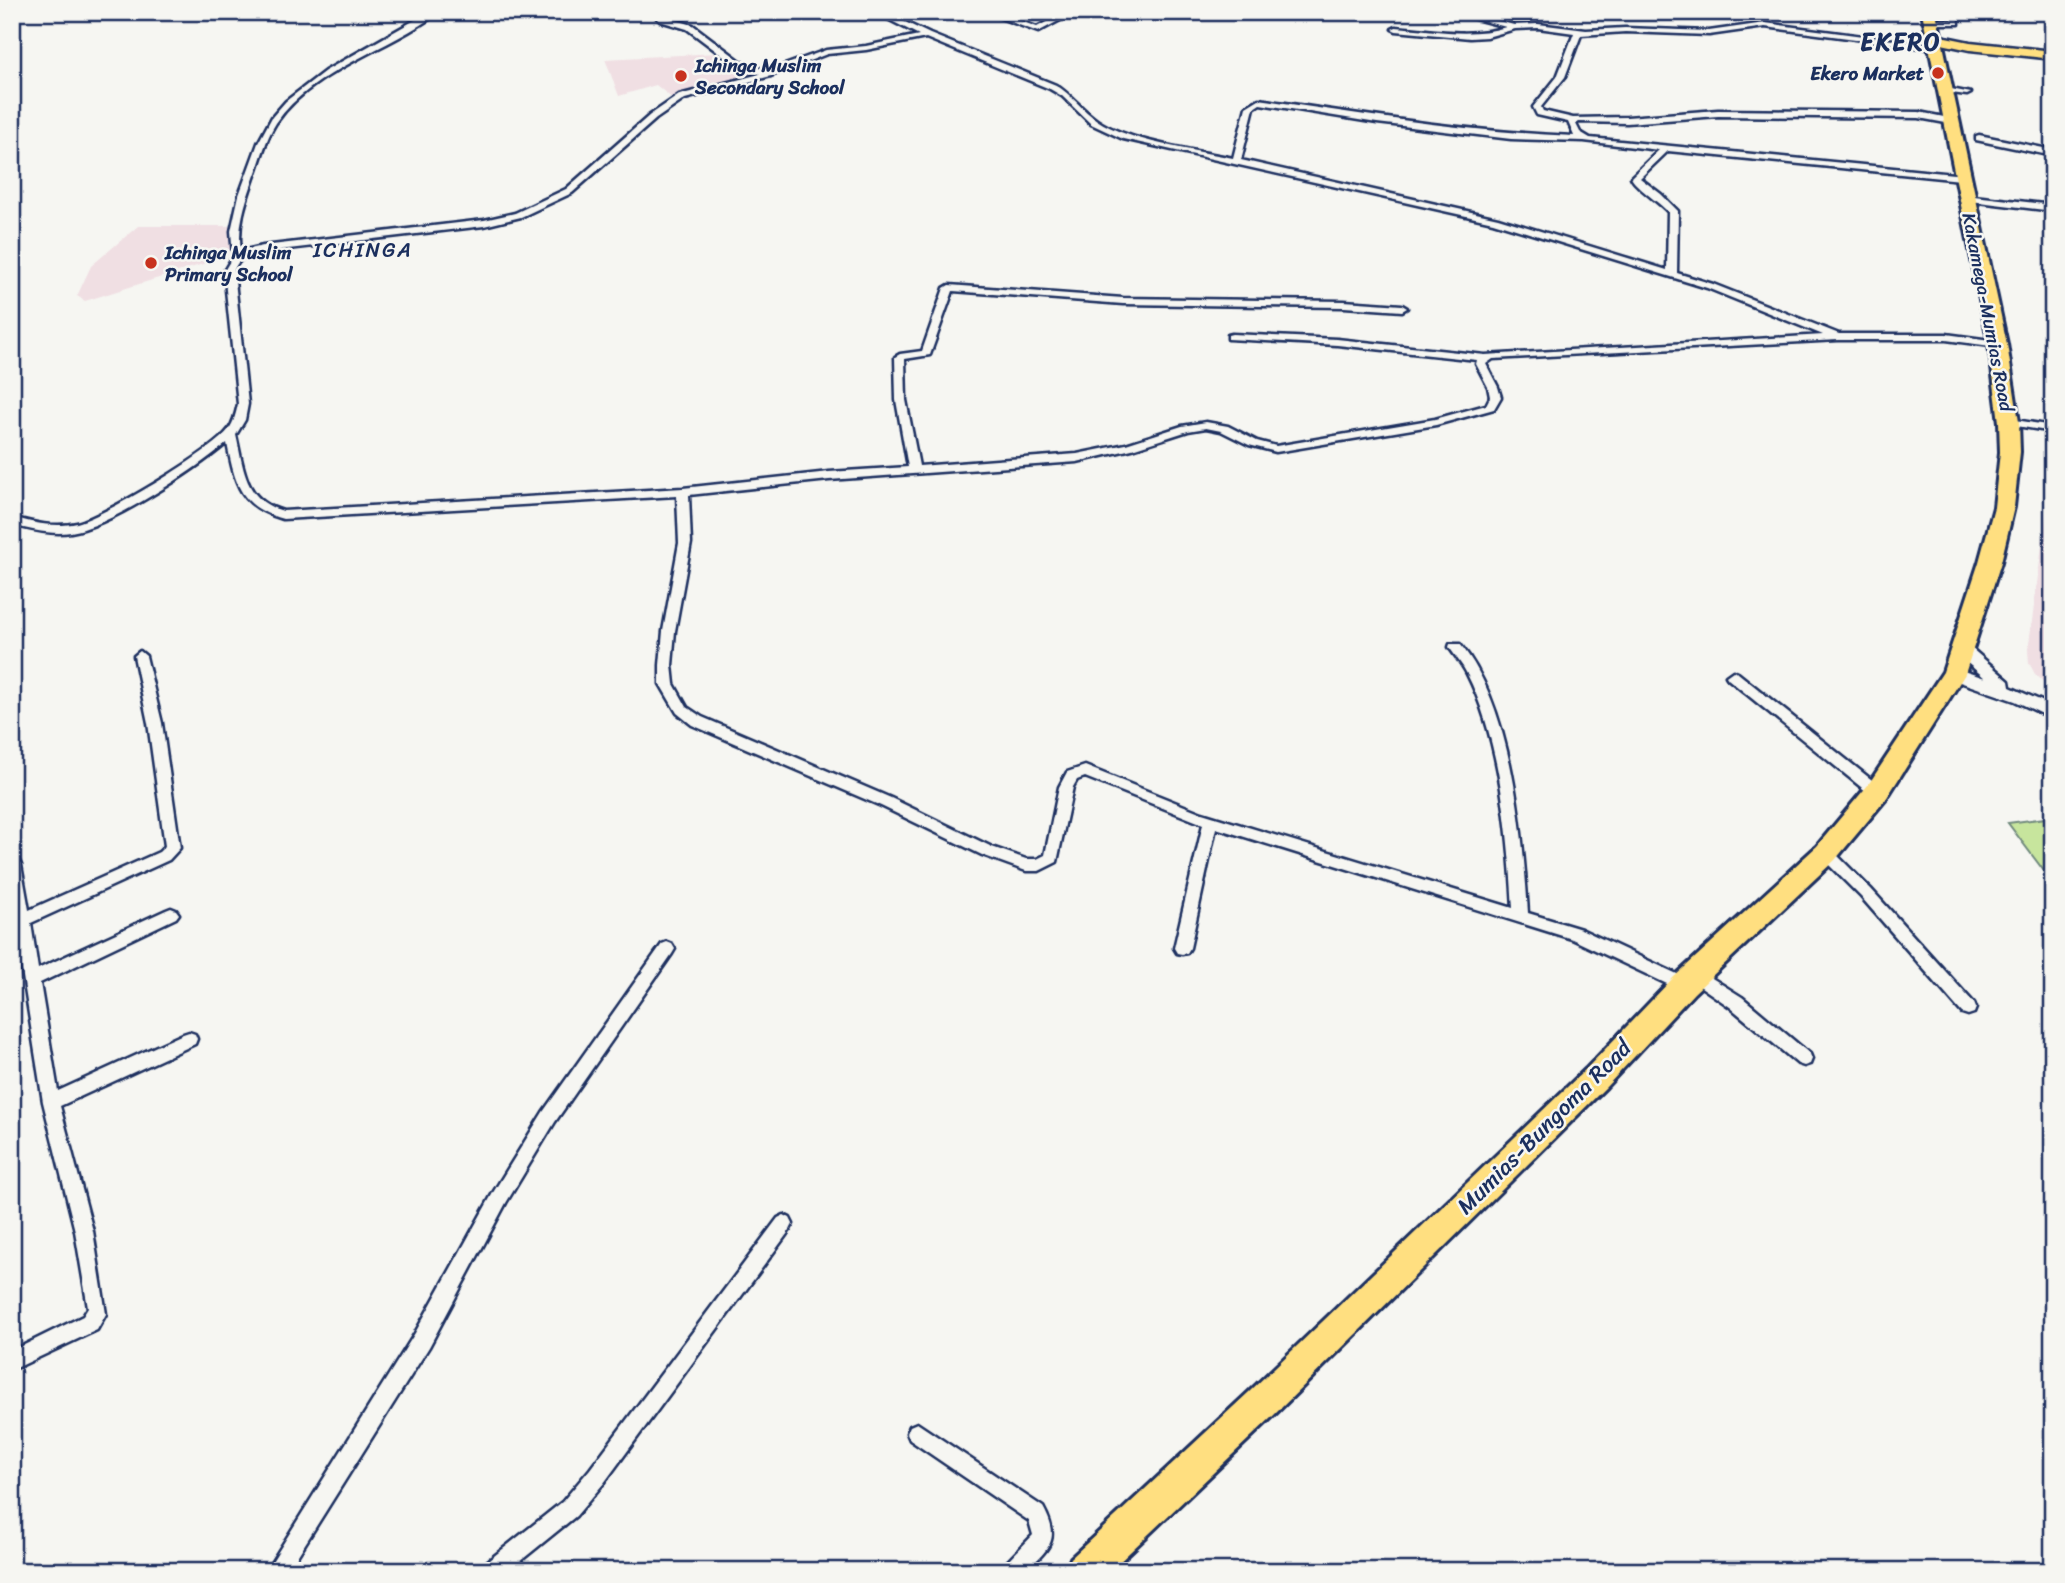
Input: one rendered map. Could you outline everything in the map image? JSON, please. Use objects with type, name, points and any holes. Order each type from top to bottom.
[{"type":"highway","name":"Kakamega-Mumias Road","points":[[1930,17],[1965,198],[1998,344],[2009,422],[2010,452],[2004,507],[1959,663]]},
{"type":"highway","name":"Mumias-Bungoma Road","points":[[1084,1571],[1261,1405],[1547,1126],[1690,980],[1826,853],[1877,792],[1959,663]]},
{"type":"main road","points":[[1937,43],[2053,55]]},
{"type":"street","points":[[238,256],[236,236],[244,194],[276,118],[302,92],[342,65],[435,12]]},
{"type":"street","points":[[655,12],[663,19],[690,27],[739,64],[768,74]]},
{"type":"street","points":[[988,12],[1038,30],[1071,12]]},
{"type":"street","points":[[1453,12],[1515,27]]},
{"type":"street","points":[[1930,17],[1956,22],[1954,12]]},
{"type":"street","points":[[884,13],[927,36],[1054,87],[1065,94],[1084,115],[1117,133],[1455,210],[1710,286],[1838,337]]},
{"type":"street","points":[[1396,29],[1470,36],[1487,35],[1515,27],[1538,26],[1589,32],[1709,33],[1765,25],[1937,43]]},
{"type":"street","points":[[1589,32],[1576,34],[1553,90],[1538,102],[1540,113],[1572,120],[1768,112],[1919,115],[1951,121]]},
{"type":"street","points":[[12,521],[55,530],[91,523],[231,435],[243,404],[229,271],[231,263],[238,256],[269,248],[484,223],[518,215],[569,191],[653,117],[682,97],[768,74],[826,52],[866,48],[927,36]]},
{"type":"street","points":[[1946,90],[1967,93]]},
{"type":"street","points":[[1236,162],[1250,107],[1259,101],[1377,120],[1511,136],[1584,139],[1961,177]]},
{"type":"street","points":[[1572,120],[1577,134],[1584,139]]},
{"type":"street","points":[[1979,138],[2053,153]]},
{"type":"street","points":[[1666,148],[1635,177],[1636,181],[1658,196],[1673,211],[1672,275]]},
{"type":"street","points":[[1965,198],[2053,208]]},
{"type":"street","points":[[914,470],[901,400],[900,357],[926,353],[949,288],[1123,301],[1331,303],[1402,308]]},
{"type":"street","points":[[1232,337],[1337,342],[1486,358],[1838,337],[1946,337],[1998,344]]},
{"type":"street","points":[[231,435],[242,482],[248,495],[263,509],[283,515],[683,492],[829,476],[1090,456],[1206,425],[1224,428],[1253,443],[1276,449],[1436,422],[1490,407],[1496,402],[1496,391],[1481,365],[1486,358]]},
{"type":"street","points":[[2009,422],[2053,429]]},
{"type":"street","points":[[683,492],[685,543],[669,631],[667,684],[682,710],[697,721],[886,802],[987,851],[1026,865],[1039,865],[1052,858],[1070,778],[1080,772],[1096,774],[1212,821],[1601,944],[1736,1002],[1804,1059]]},
{"type":"street","points":[[1455,647],[1470,666],[1483,695],[1506,776],[1516,836],[1521,918]]},
{"type":"street","points":[[22,920],[164,856],[173,848],[155,723],[140,656]]},
{"type":"street","points":[[1959,663],[1992,678],[2021,697]]},
{"type":"street","points":[[1959,663],[2053,713]]},
{"type":"street","points":[[1733,676],[1877,792]]},
{"type":"street","points":[[1181,948],[1212,821]]},
{"type":"street","points":[[1826,853],[1866,893],[1968,1008]]},
{"type":"street","points":[[12,1362],[78,1330],[90,1323],[97,1314],[84,1231],[51,1102],[14,865]]},
{"type":"street","points":[[32,979],[171,914]]},
{"type":"street","points":[[276,1571],[422,1340],[500,1197],[549,1117],[667,949]]},
{"type":"street","points":[[51,1102],[189,1039]]},
{"type":"street","points":[[491,1571],[569,1508],[597,1476],[784,1224]]},
{"type":"street","points":[[917,1433],[1036,1514],[1042,1525],[1043,1539],[1012,1571]]},
{"type":"shaded area","name":"Ichinga Muslim Secondary School","points":[[718,53],[731,64],[755,74],[699,88],[673,99],[656,85],[619,96],[605,59]]},
{"type":"shaded area","name":"Ichinga Muslim Primary School","points":[[138,226],[232,226],[230,250],[227,256],[216,260],[85,301],[77,296],[91,266]]},
{"type":"shaded area","points":[[2053,463],[2053,690],[2035,674],[2029,663],[2028,651]]},
{"type":"green space","points":[[2053,817],[2053,883],[2008,823]]},
{"type":"waterway","points":[[12,18],[24,12]]},
{"type":"place","name":"Ekero Market","points":[[1938,73]]},
{"type":"place","name":"Ichinga Muslim Secondary School","points":[[681,76]]},
{"type":"place","name":"Ichinga Muslim Primary School","points":[[151,263]]},
{"type":"district","name":"EKERO","points":[[1901,42]]},
{"type":"district","name":"ICHINGA","points":[[363,250]]}]
